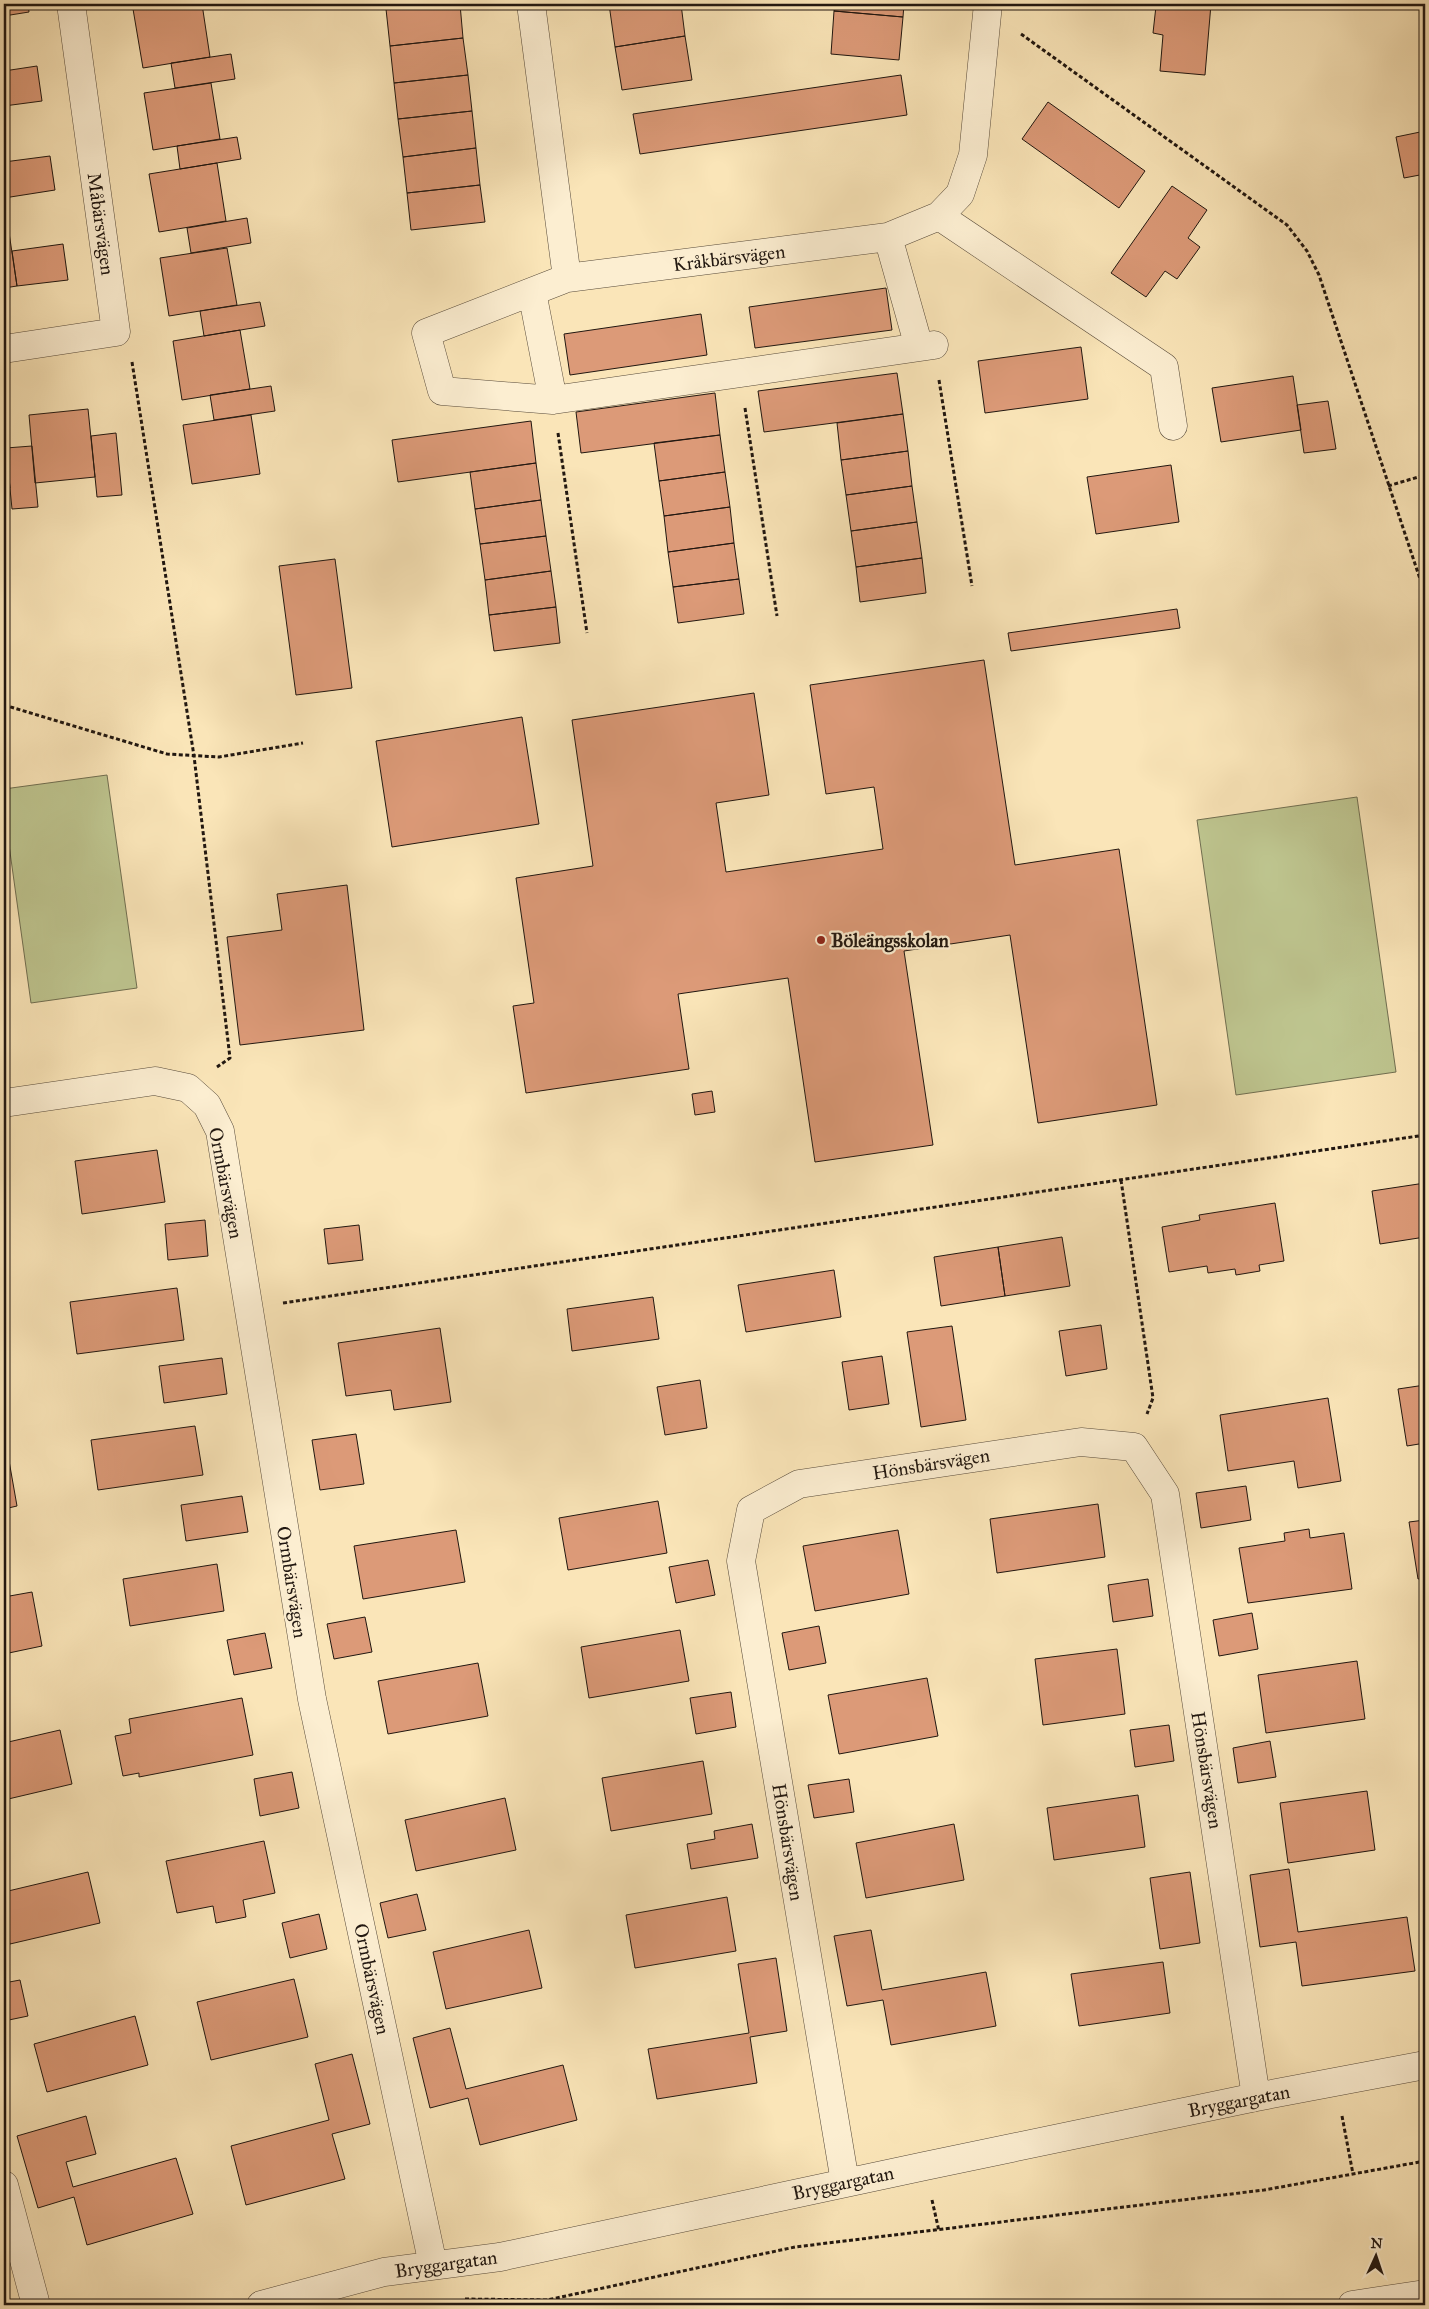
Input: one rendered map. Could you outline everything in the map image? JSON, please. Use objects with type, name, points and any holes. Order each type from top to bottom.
[{"type":"street","name":"Måbärsvägen","points":[[72,4],[116,332]]},
{"type":"street","points":[[531,4],[568,278]]},
{"type":"street","name":"Kråkbärsvägen","points":[[553,400],[442,390],[426,333],[568,278],[888,237],[939,216],[960,194],[973,155],[988,7]]},
{"type":"street","points":[[939,216],[1164,367],[1173,426]]},
{"type":"street","points":[[532,292],[553,400],[926,346],[888,237]]},
{"type":"street","points":[[4,349],[116,332]]},
{"type":"street","points":[[4,1103],[155,1081],[188,1088]]},
{"type":"street","name":"Ormbärsvägen","points":[[188,1088],[206,1104],[220,1131],[247,1308],[312,1699],[433,2265]]},
{"type":"street","name":"Hönsbärsvägen","points":[[845,2182],[741,1561],[751,1510],[799,1484],[1081,1442],[1134,1447],[1165,1494],[1256,2097]]},
{"type":"street","name":"Bryggargatan","points":[[261,2305],[384,2272],[500,2257],[845,2182],[1256,2097],[1425,2065]]},
{"type":"street","points":[[4,2185],[36,2305]]},
{"type":"street","points":[[1352,2305],[1425,2294]]},
{"type":"path","points":[[988,7],[1287,224],[1307,251],[1319,275],[1425,594]]},
{"type":"path","points":[[116,332],[132,360],[194,756],[230,1058],[188,1088]]},
{"type":"path","points":[[926,346],[972,586]]},
{"type":"path","points":[[739,373],[777,616]]},
{"type":"path","points":[[553,400],[587,633]]},
{"type":"path","points":[[1388,486],[1425,475]]},
{"type":"path","points":[[4,705],[167,754],[219,757],[303,743]]},
{"type":"path","points":[[247,1308],[1425,1135]]},
{"type":"path","points":[[1121,1180],[1153,1398],[1134,1447]]},
{"type":"path","points":[[1336,2082],[1353,2174]]},
{"type":"path","points":[[456,2299],[547,2300],[795,2247],[1264,2190],[1425,2161]]},
{"type":"green space","points":[[107,775],[137,988],[31,1003],[4,809],[4,789]]},
{"type":"green space","points":[[1357,797],[1396,1072],[1236,1095],[1197,820]]},
{"type":"building","points":[[4,4],[28,4],[29,12],[4,16]]},
{"type":"building","points":[[164,4],[202,4],[210,57],[143,68],[133,9]]},
{"type":"building","points":[[385,4],[432,4],[386,9]]},
{"type":"building","points":[[432,4],[460,4],[463,38],[390,46],[386,9]]},
{"type":"building","points":[[609,4],[681,4],[685,36],[615,47]]},
{"type":"building","points":[[835,4],[904,4],[903,17],[834,11]]},
{"type":"building","points":[[1166,4],[1211,4],[1205,75],[1160,71],[1163,35],[1153,33],[1156,6],[1165,6]]},
{"type":"building","points":[[834,11],[903,17],[899,60],[831,54]]},
{"type":"building","points":[[685,36],[692,80],[622,90],[615,47]]},
{"type":"building","points":[[463,38],[468,75],[394,83],[390,46]]},
{"type":"building","points":[[231,54],[235,79],[175,88],[171,63]]},
{"type":"building","points":[[37,66],[42,101],[4,106],[4,71]]},
{"type":"building","points":[[468,75],[472,111],[398,119],[394,83]]},
{"type":"building","points":[[901,75],[907,115],[640,154],[633,114]]},
{"type":"building","points":[[211,83],[220,139],[153,150],[144,93]]},
{"type":"building","points":[[1048,102],[1145,171],[1119,208],[1022,139]]},
{"type":"building","points":[[472,111],[476,148],[403,157],[398,119]]},
{"type":"building","points":[[1425,131],[1425,174],[1404,178],[1396,137]]},
{"type":"building","points":[[237,137],[241,159],[180,169],[177,146]]},
{"type":"building","points":[[476,148],[480,185],[407,193],[403,157]]},
{"type":"building","points":[[50,156],[55,190],[4,198],[4,162]]},
{"type":"building","points":[[217,163],[226,221],[159,232],[149,174]]},
{"type":"building","points":[[480,185],[485,222],[411,230],[407,193]]},
{"type":"building","points":[[1172,186],[1207,210],[1188,238],[1200,247],[1177,279],[1165,271],[1146,297],[1111,273]]},
{"type":"building","points":[[4,199],[17,286],[4,288]]},
{"type":"building","points":[[247,218],[251,243],[191,253],[187,228]]},
{"type":"building","points":[[63,244],[68,280],[17,286],[12,251]]},
{"type":"building","points":[[227,248],[237,305],[169,316],[160,258]]},
{"type":"building","points":[[886,288],[892,330],[755,348],[749,307]]},
{"type":"building","points":[[260,302],[265,326],[204,336],[200,311]]},
{"type":"building","points":[[701,314],[707,355],[570,375],[564,334]]},
{"type":"building","points":[[240,330],[250,389],[182,400],[173,341]]},
{"type":"building","points":[[1081,347],[1088,399],[985,413],[978,361]]},
{"type":"building","points":[[897,373],[903,414],[764,432],[758,391]]},
{"type":"building","points":[[1293,376],[1301,430],[1221,442],[1212,388]]},
{"type":"building","points":[[271,386],[275,411],[214,420],[210,395]]},
{"type":"building","points":[[715,393],[720,435],[581,453],[576,412]]},
{"type":"building","points":[[1328,401],[1336,449],[1304,453],[1297,405]]},
{"type":"building","points":[[88,409],[95,477],[35,483],[29,415]]},
{"type":"building","points":[[903,414],[908,451],[841,460],[837,423]]},
{"type":"building","points":[[251,415],[260,474],[192,484],[183,425]]},
{"type":"building","points":[[4,420],[10,488],[4,489]]},
{"type":"building","points":[[531,421],[536,463],[398,482],[392,440]]},
{"type":"building","points":[[116,433],[122,495],[97,497],[91,436]]},
{"type":"building","points":[[720,435],[725,472],[659,481],[654,443]]},
{"type":"building","points":[[32,446],[38,507],[12,509],[6,448]]},
{"type":"building","points":[[908,451],[912,486],[846,495],[841,460]]},
{"type":"building","points":[[536,463],[541,500],[475,509],[470,472]]},
{"type":"building","points":[[1171,465],[1179,522],[1096,534],[1087,477]]},
{"type":"building","points":[[725,472],[730,507],[664,516],[659,481]]},
{"type":"building","points":[[912,486],[917,522],[851,531],[846,495]]},
{"type":"building","points":[[541,500],[546,536],[480,544],[475,509]]},
{"type":"building","points":[[730,507],[734,543],[668,552],[664,516]]},
{"type":"building","points":[[917,522],[922,558],[856,567],[851,531]]},
{"type":"building","points":[[546,536],[551,571],[485,580],[480,544]]},
{"type":"building","points":[[734,543],[739,579],[673,587],[668,552]]},
{"type":"building","points":[[922,558],[926,593],[860,602],[856,567]]},
{"type":"building","points":[[335,559],[352,688],[296,695],[279,566]]},
{"type":"building","points":[[551,571],[556,607],[489,615],[485,580]]},
{"type":"building","points":[[739,579],[744,614],[678,623],[673,587]]},
{"type":"building","points":[[556,607],[560,643],[494,651],[489,615]]},
{"type":"building","points":[[1177,609],[1180,628],[1011,651],[1008,633]]},
{"type":"building","points":[[984,660],[1015,865],[1119,849],[1157,1105],[1038,1123],[1010,935],[904,951],[933,1145],[815,1162],[788,978],[678,994],[689,1069],[526,1093],[513,1006],[534,1003],[516,878],[593,866],[572,720],[754,693],[769,795],[716,803],[726,872],[883,849],[874,787],[826,794],[810,685]]},
{"type":"building","points":[[522,717],[539,824],[392,847],[376,741]]},
{"type":"building","points":[[347,885],[364,1030],[240,1045],[227,937],[282,930],[277,894]]},
{"type":"building","points":[[712,1091],[715,1112],[695,1115],[692,1094]]},
{"type":"building","points":[[157,1150],[165,1202],[82,1214],[75,1161]]},
{"type":"building","points":[[1425,1183],[1425,1237],[1380,1244],[1372,1191]]},
{"type":"building","points":[[1275,1203],[1284,1261],[1259,1265],[1260,1271],[1236,1275],[1235,1269],[1208,1273],[1207,1266],[1169,1272],[1162,1227],[1200,1220],[1199,1215]]},
{"type":"building","points":[[205,1220],[208,1256],[168,1260],[165,1224]]},
{"type":"building","points":[[359,1225],[363,1260],[328,1264],[324,1229]]},
{"type":"building","points":[[1062,1237],[1070,1286],[1005,1296],[998,1247]]},
{"type":"building","points":[[998,1247],[1005,1296],[941,1306],[934,1257]]},
{"type":"building","points":[[834,1270],[841,1317],[746,1332],[738,1285]]},
{"type":"building","points":[[177,1288],[184,1340],[77,1354],[70,1302]]},
{"type":"building","points":[[653,1297],[659,1339],[572,1351],[567,1309]]},
{"type":"building","points":[[1101,1325],[1107,1369],[1066,1376],[1059,1331]]},
{"type":"building","points":[[952,1326],[966,1420],[921,1427],[907,1332]]},
{"type":"building","points":[[440,1328],[451,1402],[394,1410],[391,1390],[346,1396],[338,1343]]},
{"type":"building","points":[[882,1356],[889,1404],[849,1410],[842,1362]]},
{"type":"building","points":[[222,1358],[227,1394],[164,1403],[159,1366]]},
{"type":"building","points":[[700,1380],[707,1428],[665,1435],[657,1387]]},
{"type":"building","points":[[1425,1385],[1425,1443],[1407,1446],[1398,1389]]},
{"type":"building","points":[[1328,1398],[1341,1481],[1298,1488],[1294,1461],[1228,1471],[1220,1415]]},
{"type":"building","points":[[195,1426],[203,1475],[98,1490],[91,1440]]},
{"type":"building","points":[[356,1434],[364,1484],[320,1490],[312,1440]]},
{"type":"building","points":[[8,1455],[17,1506],[4,1509],[4,1456]]},
{"type":"building","points":[[1246,1486],[1251,1520],[1201,1528],[1196,1493]]},
{"type":"building","points":[[242,1496],[248,1532],[186,1541],[181,1505]]},
{"type":"building","points":[[658,1501],[667,1553],[568,1570],[559,1518]]},
{"type":"building","points":[[1098,1504],[1105,1557],[997,1573],[990,1519]]},
{"type":"building","points":[[1425,1520],[1425,1578],[1418,1579],[1409,1522]]},
{"type":"building","points":[[1309,1529],[1310,1538],[1344,1533],[1352,1589],[1248,1603],[1239,1548],[1285,1541],[1284,1533]]},
{"type":"building","points":[[456,1530],[465,1582],[363,1599],[354,1546]]},
{"type":"building","points":[[898,1530],[909,1594],[815,1611],[803,1546]]},
{"type":"building","points":[[708,1560],[715,1595],[676,1603],[669,1567]]},
{"type":"building","points":[[217,1564],[224,1611],[130,1626],[123,1579]]},
{"type":"building","points":[[1148,1579],[1153,1616],[1113,1622],[1108,1585]]},
{"type":"building","points":[[32,1592],[42,1646],[4,1654],[4,1597]]},
{"type":"building","points":[[1252,1613],[1258,1649],[1219,1656],[1213,1620]]},
{"type":"building","points":[[365,1617],[372,1652],[334,1659],[327,1624]]},
{"type":"building","points":[[819,1626],[826,1663],[789,1670],[782,1633]]},
{"type":"building","points":[[680,1630],[689,1681],[589,1698],[581,1647]]},
{"type":"building","points":[[265,1633],[272,1668],[234,1675],[227,1640]]},
{"type":"building","points":[[1117,1649],[1125,1714],[1043,1725],[1035,1659]]},
{"type":"building","points":[[1357,1661],[1365,1719],[1266,1733],[1258,1675]]},
{"type":"building","points":[[478,1663],[488,1716],[388,1734],[378,1681]]},
{"type":"building","points":[[927,1678],[938,1736],[839,1754],[828,1695]]},
{"type":"building","points":[[731,1692],[736,1727],[696,1734],[690,1698]]},
{"type":"building","points":[[242,1698],[253,1755],[139,1777],[139,1773],[123,1776],[115,1736],[131,1733],[129,1719]]},
{"type":"building","points":[[1169,1725],[1174,1761],[1135,1767],[1130,1730]]},
{"type":"building","points":[[60,1730],[72,1784],[4,1800],[4,1743]]},
{"type":"building","points":[[1270,1741],[1276,1777],[1238,1783],[1233,1748]]},
{"type":"building","points":[[703,1761],[712,1814],[611,1831],[602,1778]]},
{"type":"building","points":[[292,1772],[299,1808],[260,1816],[254,1779]]},
{"type":"building","points":[[849,1779],[854,1812],[814,1818],[808,1785]]},
{"type":"building","points":[[1367,1791],[1375,1850],[1288,1863],[1280,1803]]},
{"type":"building","points":[[1138,1795],[1145,1847],[1054,1860],[1047,1808]]},
{"type":"building","points":[[505,1798],[516,1850],[416,1871],[405,1820]]},
{"type":"building","points":[[752,1824],[758,1858],[691,1869],[687,1844],[715,1839],[714,1831]]},
{"type":"building","points":[[954,1824],[964,1880],[866,1898],[856,1843]]},
{"type":"building","points":[[264,1841],[275,1893],[243,1900],[246,1917],[216,1923],[213,1906],[177,1913],[166,1861]]},
{"type":"building","points":[[1289,1869],[1298,1932],[1407,1917],[1415,1971],[1302,1986],[1296,1942],[1260,1947],[1250,1875]]},
{"type":"building","points":[[88,1872],[100,1923],[10,1944],[4,1920],[4,1892]]},
{"type":"building","points":[[1190,1872],[1200,1943],[1160,1949],[1150,1878]]},
{"type":"building","points":[[417,1894],[426,1930],[388,1938],[380,1903]]},
{"type":"building","points":[[727,1897],[736,1951],[635,1968],[626,1915]]},
{"type":"building","points":[[319,1914],[327,1949],[290,1958],[282,1923]]},
{"type":"building","points":[[529,1930],[542,1988],[446,2009],[433,1952]]},
{"type":"building","points":[[871,1930],[882,1990],[986,1972],[996,2026],[891,2045],[883,2000],[847,2006],[834,1936]]},
{"type":"building","points":[[776,1958],[787,2031],[750,2037],[757,2083],[657,2099],[648,2049],[749,2033],[738,1964]]},
{"type":"building","points":[[1163,1962],[1170,2013],[1079,2026],[1071,1974]]},
{"type":"building","points":[[294,1979],[308,2037],[211,2060],[197,2002]]},
{"type":"building","points":[[20,1980],[28,2016],[4,2021],[4,1983]]},
{"type":"building","points":[[135,2016],[148,2065],[47,2092],[34,2044]]},
{"type":"building","points":[[450,2028],[466,2089],[563,2065],[577,2120],[480,2145],[468,2098],[430,2108],[413,2038]]},
{"type":"building","points":[[352,2054],[370,2124],[332,2134],[345,2179],[246,2205],[231,2146],[329,2120],[315,2064]]},
{"type":"building","points":[[86,2116],[96,2154],[66,2162],[73,2187],[176,2158],[193,2214],[87,2245],[74,2197],[38,2208],[17,2136]]},
{"type":"place","name":"Böleängsskolan","points":[[821,940]]}]
